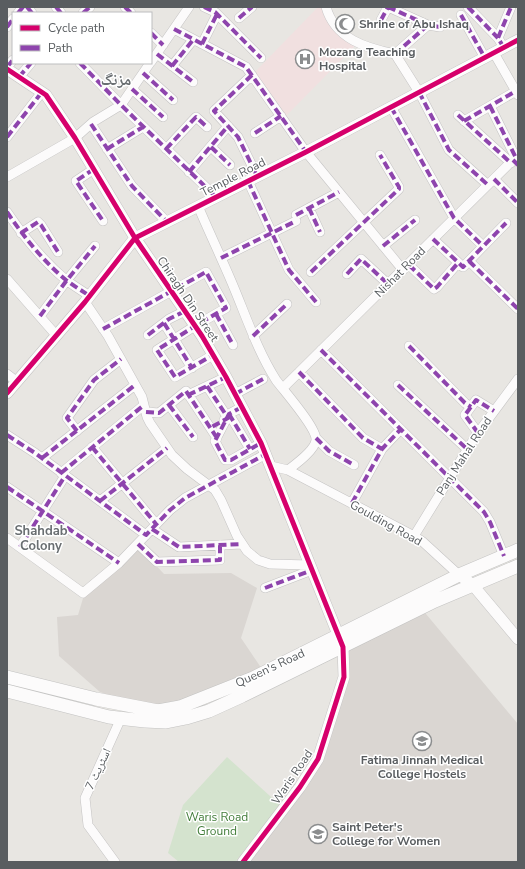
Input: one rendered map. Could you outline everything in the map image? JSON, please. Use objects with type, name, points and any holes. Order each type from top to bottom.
[{"type":"main road","name":"Queen's Road","points":[[7,691],[109,716],[148,722],[166,722],[186,718],[209,711],[341,641],[459,575],[518,550]]},
{"type":"main road","name":"Queen's Road","points":[[7,676],[89,697],[158,711],[180,707],[253,678],[472,584],[518,566]]},
{"type":"street","points":[[152,62],[189,7]]},
{"type":"street","points":[[239,18],[252,7]]},
{"type":"street","points":[[326,7],[329,18],[343,34],[358,43],[396,54],[419,92],[449,150],[518,203]]},
{"type":"street","points":[[381,20],[388,7],[428,25],[440,27]]},
{"type":"street","points":[[468,7],[495,49],[517,93],[461,118],[515,160]]},
{"type":"street","points":[[495,49],[511,7]]},
{"type":"street","points":[[202,44],[210,9]]},
{"type":"street","points":[[210,9],[262,58]]},
{"type":"street","points":[[462,15],[495,49]]},
{"type":"street","points":[[396,54],[428,25]]},
{"type":"street","points":[[174,29],[246,67],[306,152],[383,246],[406,267],[434,289],[458,263]]},
{"type":"street","points":[[152,34],[163,45]]},
{"type":"street","points":[[172,66],[194,40]]},
{"type":"street","name":"Temple Road","points":[[7,393],[88,299],[136,238],[306,152],[419,92],[495,49],[518,40]]},
{"type":"street","points":[[157,54],[193,82]]},
{"type":"street","points":[[19,77],[30,64]]},
{"type":"street","points":[[81,64],[120,105],[216,197]]},
{"type":"street","points":[[7,177],[75,138],[91,124],[120,105],[150,64]]},
{"type":"street","name":"Chiragh Din Street","points":[[7,68],[46,95],[75,138],[136,238],[195,326],[226,377],[266,454],[341,641]]},
{"type":"street","points":[[143,73],[173,100]]},
{"type":"street","points":[[252,75],[214,111],[238,137],[272,233],[289,270],[316,302]]},
{"type":"street","points":[[132,89],[163,117]]},
{"type":"street","points":[[7,137],[42,92]]},
{"type":"street","points":[[490,106],[515,160]]},
{"type":"street","points":[[391,107],[454,218],[482,246]]},
{"type":"street","points":[[256,132],[281,116]]},
{"type":"street","points":[[166,149],[196,117],[207,127]]},
{"type":"street","points":[[91,124],[132,186],[167,222]]},
{"type":"street","points":[[189,172],[228,126]]},
{"type":"street","points":[[108,149],[143,127]]},
{"type":"street","points":[[211,147],[230,165]]},
{"type":"street","points":[[311,272],[399,189],[380,155]]},
{"type":"street","name":"Nishat Road","points":[[283,388],[454,218],[515,160]]},
{"type":"street","points":[[94,169],[76,180],[103,221]]},
{"type":"street","points":[[221,258],[272,233],[309,208],[338,192]]},
{"type":"street","points":[[198,206],[253,336],[276,380],[312,428],[316,438],[330,450],[354,465]]},
{"type":"street","points":[[309,208],[320,232]]},
{"type":"street","points":[[7,212],[21,233],[40,255],[88,299],[103,329],[142,397],[150,423],[172,455],[187,469],[215,490],[221,500],[228,519],[246,551],[258,560],[270,564],[311,567]]},
{"type":"street","points":[[383,246],[415,220]]},
{"type":"street","points":[[21,233],[38,222],[58,252]]},
{"type":"street","points":[[433,239],[463,267],[506,223]]},
{"type":"street","points":[[40,316],[66,280],[95,246]]},
{"type":"street","points":[[347,274],[361,259],[388,284]]},
{"type":"street","points":[[469,261],[518,309]]},
{"type":"street","points":[[103,329],[206,272],[226,308],[157,350],[176,377],[213,355]]},
{"type":"street","points":[[7,279],[56,335]]},
{"type":"street","points":[[253,336],[287,304]]},
{"type":"street","points":[[148,335],[168,319],[185,311]]},
{"type":"street","points":[[216,314],[233,345]]},
{"type":"street","points":[[164,323],[192,368]]},
{"type":"street","points":[[409,346],[465,403],[471,407]]},
{"type":"street","points":[[321,350],[484,512],[490,522],[504,556]]},
{"type":"street","points":[[77,431],[67,418],[94,380],[120,359]]},
{"type":"street","points":[[299,372],[363,438],[382,449]]},
{"type":"street","points":[[7,374],[16,381]]},
{"type":"street","points":[[188,395],[226,377]]},
{"type":"street","points":[[235,394],[263,379]]},
{"type":"street","name":"Panj Mahal Road","points":[[414,536],[467,449],[518,379]]},
{"type":"street","points":[[398,385],[467,449]]},
{"type":"street","points":[[42,458],[135,386]]},
{"type":"street","points":[[207,386],[229,416],[250,449]]},
{"type":"street","points":[[145,408],[160,413],[186,391],[217,438]]},
{"type":"street","points":[[478,433],[465,415],[476,400],[494,411]]},
{"type":"street","points":[[169,405],[193,437]]},
{"type":"street","points":[[210,428],[242,407]]},
{"type":"street","points":[[20,547],[43,511],[63,474],[92,447],[145,408]]},
{"type":"street","points":[[229,416],[215,442],[225,460],[231,460],[261,443]]},
{"type":"street","points":[[352,503],[382,449],[400,430]]},
{"type":"street","points":[[7,435],[42,458],[100,502],[151,529],[179,546],[242,544]]},
{"type":"street","points":[[288,470],[314,446],[316,438]]},
{"type":"street","points":[[92,447],[123,484],[151,529]]},
{"type":"street","points":[[100,502],[167,448]]},
{"type":"street","points":[[7,538],[83,593],[119,563],[170,510],[186,498],[266,454]]},
{"type":"street","name":"Goulding Road","points":[[271,466],[288,470],[423,542],[459,575],[472,584],[518,639]]},
{"type":"street","points":[[7,487],[119,563]]},
{"type":"street","points":[[138,544],[157,562],[220,560],[220,545]]},
{"type":"street","points":[[265,588],[311,567]]},
{"type":"street","name":"Waris Road","points":[[243,862],[300,787],[318,759],[344,677],[341,641]]},
{"type":"street","name":"اسٹریٹ 7","points":[[115,862],[88,825],[85,798],[122,718]]},
{"type":"shaded area","name":"Mozang Teaching Hospital","points":[[318,7],[326,7],[329,18],[358,43],[283,119],[252,75]]},
{"type":"shaded area","points":[[137,545],[164,574],[231,573],[257,588],[241,638],[264,672],[180,707],[134,704],[100,692],[59,656],[57,617],[78,615],[84,595]]},
{"type":"shaded area","name":"Fatima Jinnah Medical College Hostels","points":[[421,608],[518,724],[518,862],[235,862],[322,758],[342,679],[343,647]]},
{"type":"green space","name":"Waris Road Ground","points":[[227,757],[281,806],[235,862],[179,862],[168,853],[183,805]]},
{"type":"marked path","points":[[19,12],[23,7]]},
{"type":"marked path","points":[[27,7],[31,12]]},
{"type":"marked path","points":[[56,7],[60,12]]},
{"type":"marked path","points":[[84,12],[90,7]]},
{"type":"marked path","points":[[125,7],[130,12]]},
{"type":"marked path","points":[[204,7],[215,12],[261,58]]},
{"type":"marked path","points":[[239,18],[252,7]]},
{"type":"marked path","points":[[388,7],[428,25]]},
{"type":"marked path","points":[[381,20],[388,7]]},
{"type":"marked path","points":[[468,7],[498,38]]},
{"type":"marked path","points":[[504,48],[498,38],[511,7]]},
{"type":"marked path","points":[[202,44],[217,14]]},
{"type":"marked path","points":[[461,15],[485,58]]},
{"type":"marked path","points":[[7,27],[12,20]]},
{"type":"marked path","points":[[395,54],[428,25],[440,27]]},
{"type":"marked path","points":[[174,29],[246,67],[306,152]]},
{"type":"marked path","points":[[152,34],[163,45]]},
{"type":"marked path","points":[[172,66],[193,40]]},
{"type":"marked path","points":[[157,54],[193,82]]},
{"type":"marked path","points":[[7,67],[12,61]]},
{"type":"marked path","points":[[19,77],[30,64]]},
{"type":"marked path","points":[[81,64],[216,197]]},
{"type":"marked path","points":[[143,73],[173,100]]},
{"type":"marked path","points":[[252,75],[214,111],[238,137],[257,176]]},
{"type":"marked path","points":[[132,89],[163,117]]},
{"type":"marked path","points":[[464,121],[516,91]]},
{"type":"marked path","points":[[7,137],[42,92]]},
{"type":"marked path","points":[[419,92],[449,150],[488,185]]},
{"type":"marked path","points":[[490,106],[516,158]]},
{"type":"marked path","points":[[391,107],[454,218],[483,246]]},
{"type":"marked path","points":[[458,115],[511,163]]},
{"type":"marked path","points":[[255,133],[281,116]]},
{"type":"marked path","points":[[166,149],[196,117],[207,127]]},
{"type":"marked path","points":[[91,124],[132,186],[167,222]]},
{"type":"marked path","points":[[189,172],[228,126]]},
{"type":"marked path","points":[[107,149],[143,127]]},
{"type":"marked path","points":[[211,147],[230,165]]},
{"type":"marked path","points":[[311,272],[399,189],[380,155]]},
{"type":"marked path","points":[[513,160],[518,165]]},
{"type":"marked path","points":[[94,169],[76,181],[103,221]]},
{"type":"marked path","points":[[494,179],[518,203]]},
{"type":"marked path","points":[[248,181],[289,270],[316,302]]},
{"type":"marked path","points":[[296,215],[339,192]]},
{"type":"marked path","points":[[309,208],[320,232]]},
{"type":"marked path","points":[[7,212],[49,265],[66,280],[90,296]]},
{"type":"marked path","points":[[383,246],[415,220]]},
{"type":"marked path","points":[[221,258],[296,221]]},
{"type":"marked path","points":[[21,233],[38,222],[58,252]]},
{"type":"marked path","points":[[433,239],[463,267],[506,223]]},
{"type":"marked path","points":[[40,316],[95,246]]},
{"type":"marked path","points":[[347,274],[361,259],[388,284]]},
{"type":"marked path","points":[[469,261],[518,309]]},
{"type":"marked path","points":[[409,265],[434,289],[458,263]]},
{"type":"marked path","points":[[103,329],[206,272],[226,308],[157,350],[175,377],[213,355]]},
{"type":"marked path","points":[[253,336],[287,304]]},
{"type":"marked path","points":[[148,335],[169,319],[185,311]]},
{"type":"marked path","points":[[216,314],[233,345]]},
{"type":"marked path","points":[[164,323],[192,368]]},
{"type":"marked path","points":[[409,346],[465,403],[471,407]]},
{"type":"marked path","points":[[321,350],[484,512],[490,522],[504,556]]},
{"type":"marked path","points":[[77,431],[67,418],[94,380],[121,359]]},
{"type":"marked path","points":[[299,372],[363,438],[382,449]]},
{"type":"marked path","points":[[188,395],[226,377]]},
{"type":"marked path","points":[[235,394],[263,379]]},
{"type":"marked path","points":[[42,458],[135,385]]},
{"type":"marked path","points":[[398,385],[467,449]]},
{"type":"marked path","points":[[207,386],[228,418],[210,428]]},
{"type":"marked path","points":[[146,412],[159,413],[186,391],[217,438]]},
{"type":"marked path","points":[[478,433],[465,415],[476,400],[494,411]]},
{"type":"marked path","points":[[61,473],[144,405]]},
{"type":"marked path","points":[[169,405],[193,437]]},
{"type":"marked path","points":[[242,407],[229,414],[215,441],[225,460],[231,460],[261,443]]},
{"type":"marked path","points":[[229,414],[250,449]]},
{"type":"marked path","points":[[352,503],[382,449],[400,430]]},
{"type":"marked path","points":[[7,435],[35,453],[146,535],[170,510],[185,498],[266,454]]},
{"type":"marked path","points":[[316,438],[329,451],[354,465]]},
{"type":"marked path","points":[[92,447],[156,524]]},
{"type":"marked path","points":[[100,501],[167,448]]},
{"type":"marked path","points":[[20,547],[65,476]]},
{"type":"marked path","points":[[7,487],[119,563]]},
{"type":"marked path","points":[[152,529],[179,547],[242,544]]},
{"type":"marked path","points":[[138,544],[157,562],[220,560],[220,545]]},
{"type":"marked path","points":[[265,588],[312,570]]},
{"type":"cycle path","points":[[7,393],[85,302],[135,238],[306,152],[518,40]]},
{"type":"cycle path","points":[[7,69],[46,95],[75,138],[135,238],[202,336],[226,377],[261,443],[343,647],[344,677],[318,759],[300,787],[243,862]]},
{"type":"place","name":"Shrine of Abu Ishaq","points":[[345,24]]},
{"type":"place","name":"Mozang Teaching Hospital","points":[[305,59]]},
{"type":"place","name":"Fatima Jinnah Medical College Hostels","points":[[422,741]]},
{"type":"place","name":"Saint Peter's College for Women","points":[[318,834]]},
{"type":"district","name":"مزنگ","points":[[116,80]]},
{"type":"district","name":"Shahdab Colony","points":[[41,538]]}]
